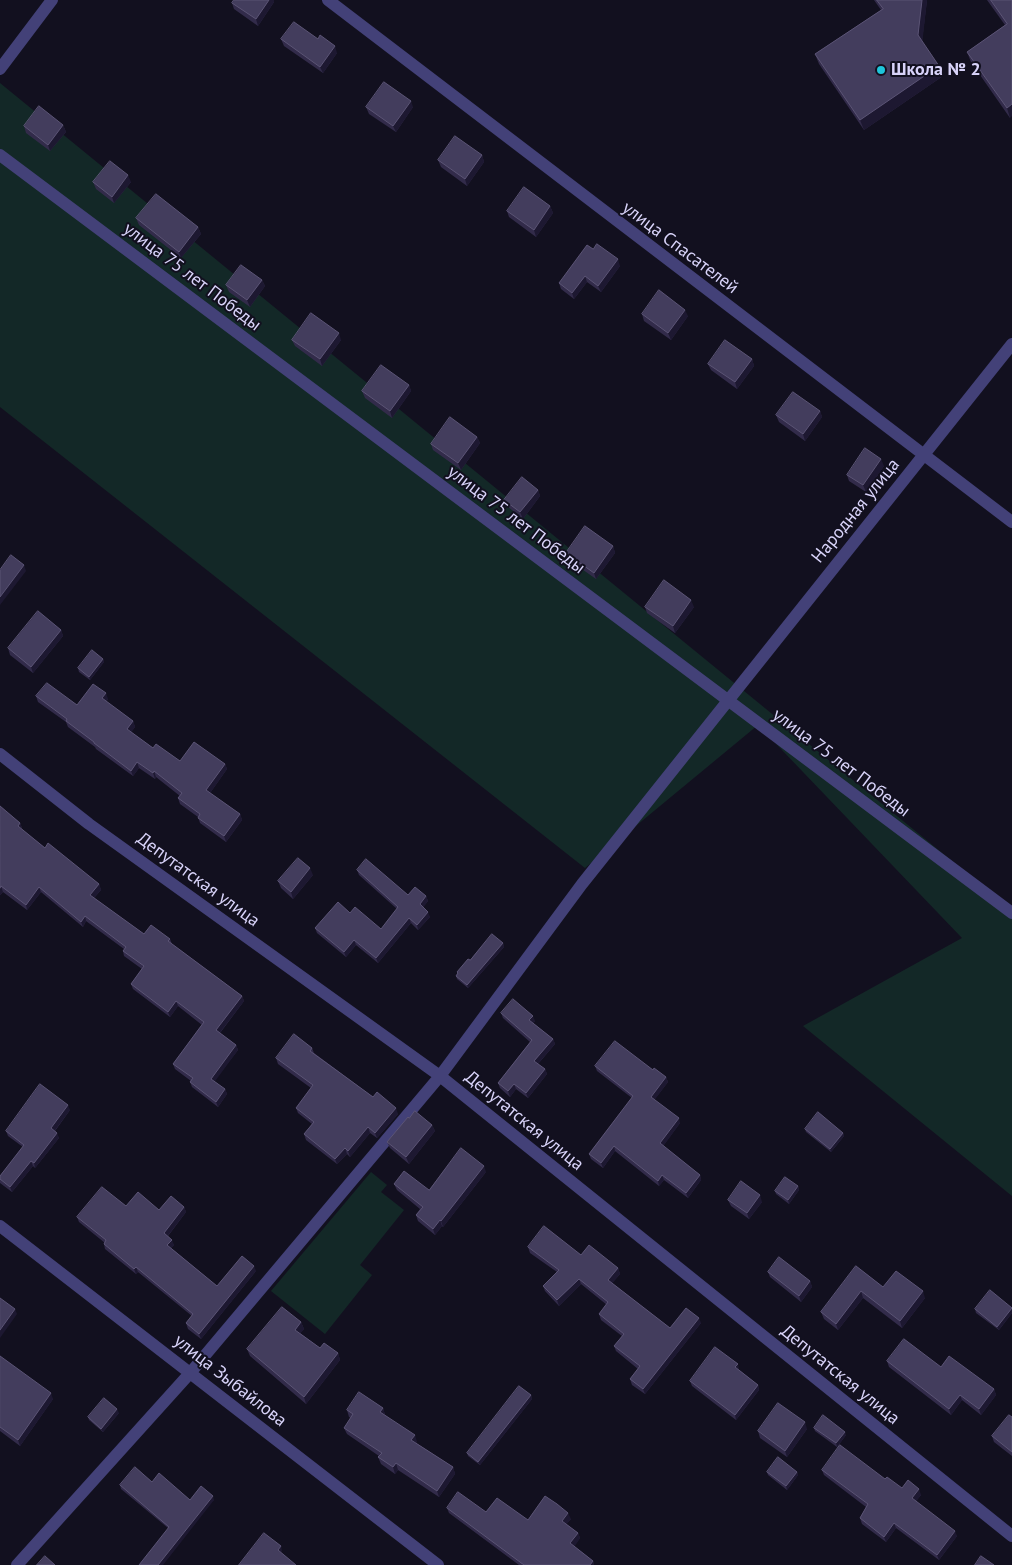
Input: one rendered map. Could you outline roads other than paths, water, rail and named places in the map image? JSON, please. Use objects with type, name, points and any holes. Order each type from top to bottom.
[{"type":"street","points":[[0,70],[52,0]]},
{"type":"street","name":"улица Спасателей","points":[[328,0],[923,456],[1012,522]]},
{"type":"street","name":"улица 75 лет Победы","points":[[0,155],[1012,913]]},
{"type":"street","name":"Народная улица","points":[[17,1565],[190,1372],[440,1076],[582,884],[1012,344]]},
{"type":"street","name":"Депутатская улица","points":[[0,754],[89,824],[440,1076],[1012,1536]]},
{"type":"street","name":"улица Зыбайлова","points":[[0,1226],[438,1565]]},
{"type":"place","name":"Школа № 2","points":[[881,70]]}]
